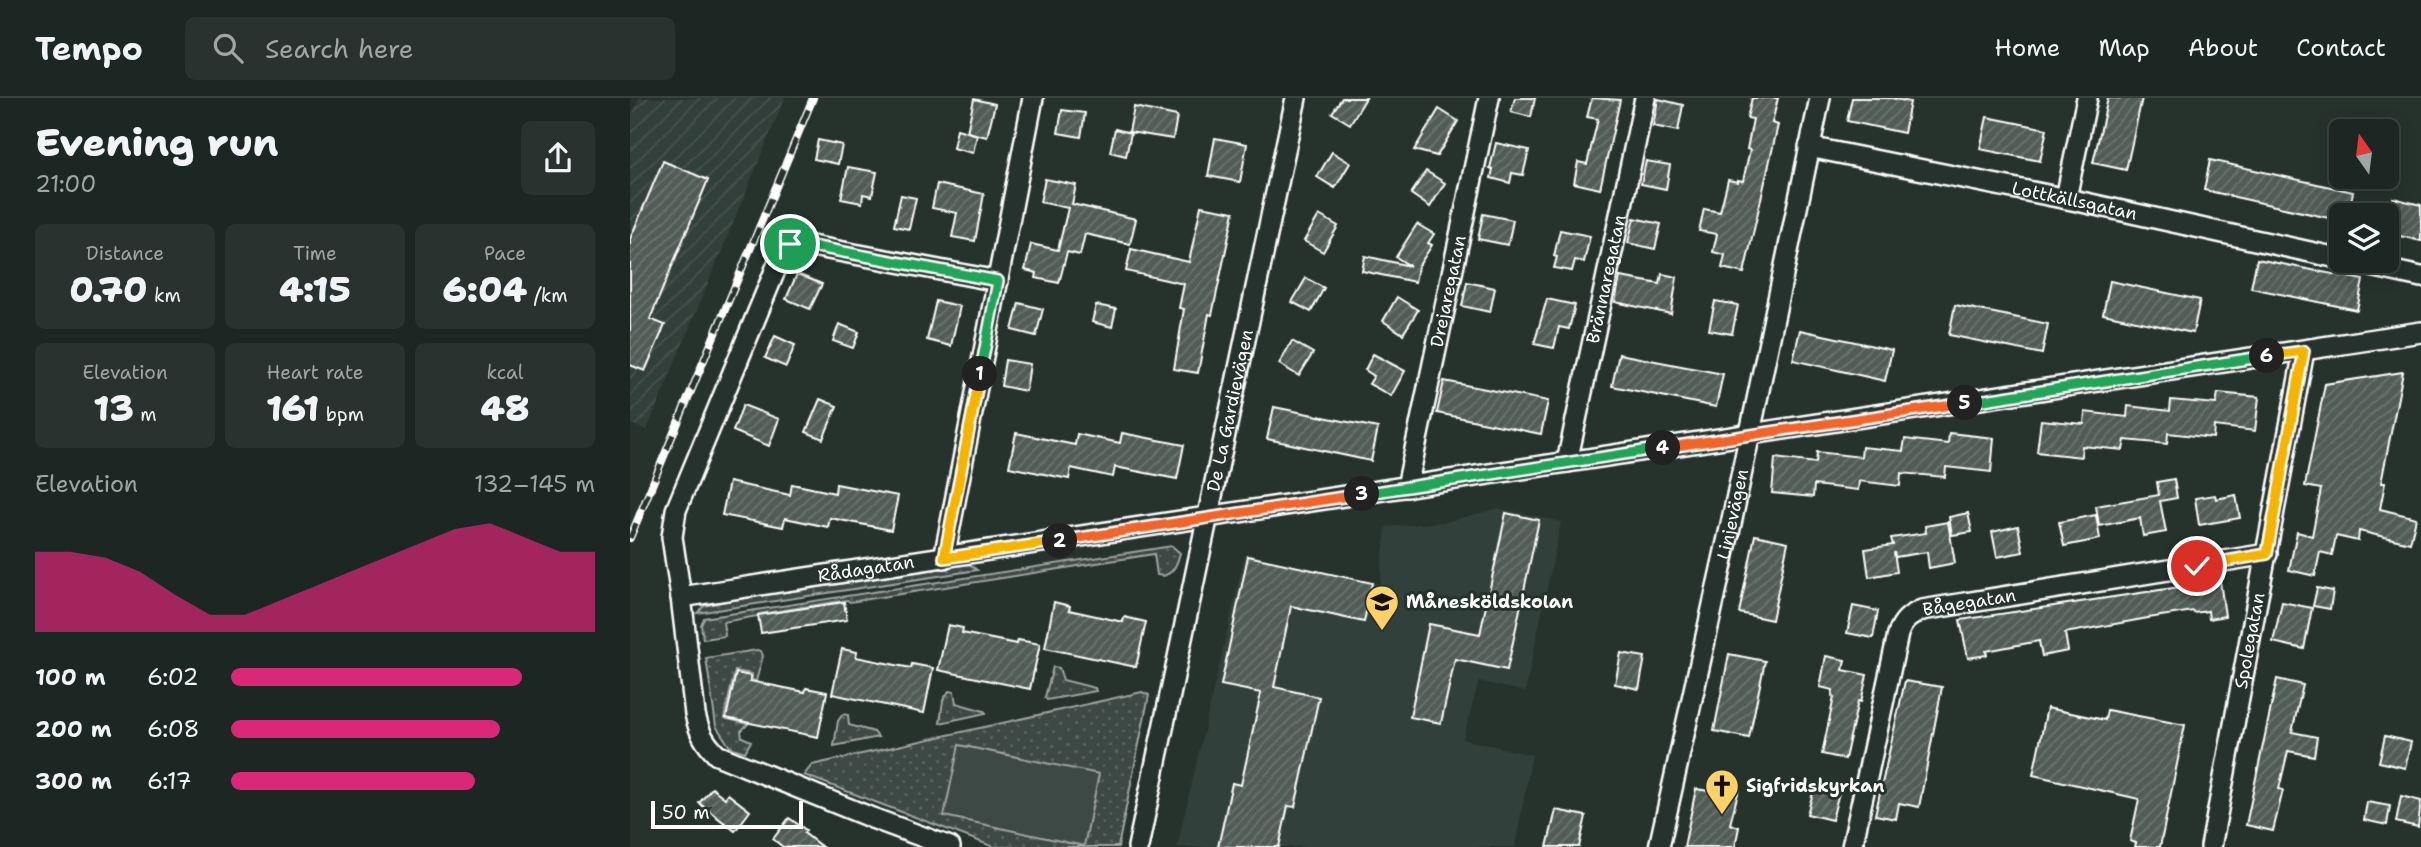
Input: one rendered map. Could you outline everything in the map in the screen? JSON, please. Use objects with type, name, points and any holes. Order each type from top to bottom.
[{"type":"street","points":[[944,558],[1033,98]]},
{"type":"street","name":"De La Gardievägen","points":[[1138,847],[1296,98]]},
{"type":"street","name":"Drejaregatan","points":[[1407,487],[1489,98]]},
{"type":"street","name":"Brännaregatan","points":[[1567,461],[1645,98]]},
{"type":"street","name":"Linjevägen","points":[[1659,847],[1820,98]]},
{"type":"street","points":[[2066,198],[2087,98]]},
{"type":"street","name":"Lottkällsgatan","points":[[1809,146],[2066,198],[2329,256]]},
{"type":"street","points":[[950,847],[717,755],[705,743],[698,731],[672,537],[676,510],[784,249],[790,244],[998,281]]},
{"type":"street","points":[[2399,272],[2421,277]]},
{"type":"street","name":"Rådagatan","points":[[681,597],[2421,332]]},
{"type":"street","name":"Spolegatan","points":[[2211,847],[2304,351]]},
{"type":"street","name":"Bågegatan","points":[[1852,847],[1898,634],[1909,616],[1923,610],[2267,554]]},
{"type":"shaded area","points":[[639,98],[785,98],[647,430],[630,424],[630,120]]},
{"type":"shaded area","name":"Månesköldskolan","points":[[1499,508],[1561,522],[1525,692],[1479,681],[1463,739],[1532,755],[1515,847],[1177,847],[1245,554],[1380,584],[1386,527],[1445,522]]},
{"type":"shaded area","points":[[1172,546],[1180,553],[1179,557],[1172,570],[1163,576],[1157,575],[1154,554],[759,614],[723,622],[725,636],[703,639],[701,625],[704,618]]},
{"type":"shaded area","points":[[969,564],[977,570],[697,613],[704,606],[726,601]]},
{"type":"shaded area","points":[[761,651],[763,656],[756,681],[752,680],[752,674],[735,671],[724,718],[748,724],[741,731],[742,737],[751,741],[745,752],[730,747],[716,726],[706,658]]},
{"type":"shaded area","points":[[1053,667],[1059,668],[1063,680],[1095,688],[1096,691],[1047,700],[1045,697]]},
{"type":"shaded area","points":[[949,691],[954,692],[956,703],[986,713],[940,723],[943,700]]},
{"type":"shaded area","points":[[1142,692],[1149,695],[1118,847],[994,847],[804,775],[812,765]]},
{"type":"shaded area","points":[[843,714],[848,715],[849,725],[874,732],[878,737],[834,746],[838,721]]},
{"type":"shaded area","points":[[959,745],[1099,774],[1084,846],[944,816]]},
{"type":"building","points":[[1342,98],[1366,98],[1350,124],[1332,113]]},
{"type":"building","points":[[1515,98],[1535,98],[1531,117],[1511,112]]},
{"type":"building","points":[[1592,98],[1620,100],[1600,189],[1574,183],[1578,162],[1587,164],[1598,119],[1587,117]]},
{"type":"building","points":[[1752,98],[1778,98],[1772,123],[1778,125],[1744,273],[1722,268],[1725,255],[1713,252],[1717,234],[1699,231],[1704,209],[1720,212],[1728,180],[1743,181],[1750,150],[1747,149],[1753,119],[1747,118]]},
{"type":"building","points":[[1852,98],[1891,98],[1910,102],[1904,133],[1847,121]]},
{"type":"building","points":[[2108,98],[2142,98],[2126,170],[2093,163]]},
{"type":"building","points":[[974,99],[995,104],[987,137],[967,132]]},
{"type":"building","points":[[1658,99],[1683,105],[1678,131],[1653,126]]},
{"type":"building","points":[[1134,107],[1177,116],[1173,139],[1129,132]]},
{"type":"building","points":[[1439,109],[1458,121],[1437,156],[1414,150]]},
{"type":"building","points":[[1062,110],[1085,113],[1081,137],[1058,133]]},
{"type":"building","points":[[1987,117],[2047,129],[2040,161],[1980,149]]},
{"type":"building","points":[[957,129],[977,135],[973,153],[953,148]]},
{"type":"building","points":[[1115,129],[1131,133],[1126,156],[1110,152]]},
{"type":"building","points":[[1215,138],[1247,144],[1240,182],[1208,176]]},
{"type":"building","points":[[818,140],[842,145],[838,164],[814,159]]},
{"type":"building","points":[[1496,143],[1529,150],[1523,175],[1512,173],[1510,183],[1491,178],[1493,169],[1490,168]]},
{"type":"building","points":[[1332,152],[1350,163],[1335,188],[1317,177]]},
{"type":"building","points":[[2210,160],[2329,187],[2329,189],[2353,192],[2351,203],[2329,203],[2329,218],[2204,190]]},
{"type":"building","points":[[663,161],[708,180],[650,319],[665,325],[645,371],[630,365],[630,239]]},
{"type":"building","points":[[1646,161],[1670,165],[1666,189],[1641,184]]},
{"type":"building","points":[[848,167],[877,172],[872,196],[863,194],[862,203],[841,199]]},
{"type":"building","points":[[1426,171],[1445,183],[1430,207],[1411,194]]},
{"type":"building","points":[[1045,179],[1076,185],[1072,204],[1136,219],[1130,244],[1085,234],[1080,255],[1067,252],[1059,283],[1036,278],[1037,273],[1025,270],[1031,244],[1058,250],[1068,208],[1040,202]]},
{"type":"building","points":[[937,184],[984,194],[975,241],[952,237],[957,213],[932,208]]},
{"type":"building","points":[[901,195],[916,198],[909,229],[894,226]]},
{"type":"building","points":[[2393,198],[2421,205],[2421,241],[2399,236],[2399,203],[2392,203]]},
{"type":"building","points":[[1201,206],[1234,212],[1212,315],[1209,314],[1198,373],[1174,369],[1184,309],[1179,308],[1184,284],[1126,271],[1131,249],[1189,262]]},
{"type":"building","points":[[1483,214],[1513,220],[1508,245],[1478,239]]},
{"type":"building","points":[[1319,215],[1338,226],[1323,252],[1304,241]]},
{"type":"building","points":[[1634,218],[1661,224],[1655,249],[1628,243]]},
{"type":"building","points":[[1417,224],[1434,234],[1428,243],[1432,245],[1418,267],[1415,282],[1362,271],[1365,256],[1410,266],[1396,257]]},
{"type":"building","points":[[1560,230],[1590,236],[1584,262],[1575,260],[1572,271],[1554,268]]},
{"type":"building","points":[[2257,259],[2363,280],[2357,310],[2251,288]]},
{"type":"building","points":[[797,274],[822,284],[810,309],[786,299]]},
{"type":"building","points":[[1662,274],[1677,277],[1671,314],[1615,302],[1620,277],[1660,284]]},
{"type":"building","points":[[1306,278],[1324,288],[1311,312],[1292,302]]},
{"type":"building","points":[[2110,281],[2200,300],[2193,333],[2103,314]]},
{"type":"building","points":[[1467,282],[1495,288],[1490,312],[1462,306]]},
{"type":"building","points":[[1397,297],[1418,310],[1403,334],[1383,321]]},
{"type":"building","points":[[1547,299],[1575,305],[1569,329],[1559,327],[1554,348],[1534,344]]},
{"type":"building","points":[[936,301],[960,306],[951,346],[927,340]]},
{"type":"building","points":[[1715,301],[1738,305],[1732,334],[1709,330]]},
{"type":"building","points":[[1019,303],[1043,309],[1036,336],[1012,330]]},
{"type":"building","points":[[1096,305],[1116,309],[1112,327],[1092,322]]},
{"type":"building","points":[[1955,305],[2048,324],[2042,354],[1949,335]]},
{"type":"building","points":[[839,324],[859,332],[853,348],[833,341]]},
{"type":"building","points":[[1800,330],[1892,350],[1885,381],[1793,360]]},
{"type":"building","points":[[775,336],[795,345],[786,367],[765,358]]},
{"type":"building","points":[[1292,341],[1313,353],[1299,376],[1279,364]]},
{"type":"building","points":[[1373,354],[1405,371],[1391,396],[1369,384],[1374,376],[1365,370]]},
{"type":"building","points":[[1619,354],[1723,374],[1716,407],[1612,386]]},
{"type":"building","points":[[1005,360],[1030,364],[1026,391],[1001,386]]},
{"type":"building","points":[[2403,372],[2381,483],[2385,483],[2380,509],[2416,518],[2410,543],[2359,531],[2358,541],[2336,536],[2332,555],[2320,552],[2315,576],[2289,570],[2297,532],[2312,536],[2321,489],[2305,486],[2325,384]]},
{"type":"building","points":[[1444,381],[1548,401],[1541,434],[1437,413]]},
{"type":"building","points":[[2218,393],[2259,397],[2255,431],[2214,426],[2213,438],[2168,433],[2167,444],[2125,440],[2123,450],[2082,446],[2081,457],[2037,452],[2041,420],[2084,424],[2085,412],[2127,417],[2128,406],[2170,411],[2171,400],[2216,404]]},
{"type":"building","points":[[820,399],[837,406],[823,439],[806,432]]},
{"type":"building","points":[[743,405],[779,419],[769,446],[733,431]]},
{"type":"building","points":[[1274,407],[1378,428],[1371,461],[1267,439]]},
{"type":"building","points":[[1016,433],[1075,445],[1077,434],[1120,443],[1122,433],[1184,445],[1177,479],[1115,467],[1113,477],[1071,468],[1069,479],[1009,467]]},
{"type":"building","points":[[1949,433],[1994,438],[1991,472],[1946,467],[1945,477],[1901,473],[1900,486],[1859,481],[1858,490],[1814,485],[1813,497],[1772,493],[1775,458],[1816,463],[1817,452],[1861,457],[1862,447],[1903,451],[1905,439],[1948,444]]},
{"type":"building","points":[[2174,479],[2177,498],[2160,501],[2166,532],[2143,536],[2140,518],[2099,526],[2096,506],[2159,495],[2157,482]]},
{"type":"building","points":[[729,482],[790,495],[792,484],[835,493],[836,484],[898,496],[891,530],[830,518],[828,527],[785,518],[783,527],[722,515]]},
{"type":"building","points":[[2215,495],[2216,499],[2236,495],[2240,518],[2199,525],[2195,498]]},
{"type":"building","points":[[1506,513],[1539,520],[1507,670],[1455,659],[1441,723],[1410,717],[1429,624],[1480,634]]},
{"type":"building","points":[[1968,513],[1972,532],[1952,535],[1949,517]]},
{"type":"building","points":[[2096,515],[2100,539],[2064,546],[2059,522]]},
{"type":"building","points":[[1948,522],[1955,563],[1929,568],[1927,552],[1895,557],[1894,552],[1897,572],[1869,577],[1865,549],[1893,545],[1891,538],[1926,533],[1925,526]]},
{"type":"building","points":[[2018,526],[2023,552],[1997,557],[1992,532]]},
{"type":"building","points":[[1755,535],[1788,542],[1772,620],[1739,613]]},
{"type":"building","points":[[1248,556],[1372,583],[1364,622],[1291,606],[1274,687],[1319,697],[1295,807],[1288,806],[1279,847],[1218,847],[1232,783],[1241,785],[1261,693],[1221,685]]},
{"type":"building","points":[[2220,581],[2225,616],[2209,619],[2208,611],[2193,611],[2148,618],[2065,633],[2068,651],[2042,656],[2039,641],[1986,651],[1987,655],[1968,658],[1960,620]]},
{"type":"building","points":[[2317,588],[2333,591],[2330,609],[2313,606]]},
{"type":"building","points":[[844,602],[847,620],[761,633],[758,615]]},
{"type":"building","points":[[1054,602],[1070,606],[1069,610],[1123,622],[1124,617],[1146,622],[1136,667],[1045,648]]},
{"type":"building","points":[[2282,602],[2312,608],[2304,649],[2273,642]]},
{"type":"building","points":[[1853,606],[1878,611],[1873,638],[1847,633]]},
{"type":"building","points":[[948,625],[963,628],[962,633],[1017,644],[1018,640],[1040,644],[1030,689],[938,670]]},
{"type":"building","points":[[842,649],[857,652],[856,657],[911,668],[912,664],[933,668],[924,713],[832,694]]},
{"type":"building","points":[[1621,653],[1645,657],[1639,689],[1615,684]]},
{"type":"building","points":[[1729,654],[1765,661],[1749,738],[1714,731]]},
{"type":"building","points":[[1826,656],[1845,660],[1843,670],[1867,675],[1861,702],[1858,701],[1845,759],[1822,754],[1834,697],[1833,690],[1820,687]]},
{"type":"building","points":[[736,673],[751,676],[750,681],[805,692],[806,688],[827,692],[818,737],[726,718]]},
{"type":"building","points":[[2277,679],[2303,685],[2292,732],[2317,737],[2314,756],[2288,751],[2279,789],[2283,790],[2273,831],[2246,825]]},
{"type":"building","points":[[1905,681],[1942,687],[1919,807],[1899,803],[1896,819],[1875,815]]},
{"type":"building","points":[[2047,708],[2105,720],[2107,710],[2185,725],[2160,847],[2135,847],[2136,843],[2130,841],[2139,799],[2033,775]]},
{"type":"building","points":[[2385,736],[2411,742],[2405,768],[2379,762]]},
{"type":"building","name":"Sigfridskyrkan","points":[[1711,783],[1739,789],[1730,824],[1739,827],[1735,847],[1684,847],[1696,789],[1709,791]]},
{"type":"building","points":[[1815,786],[1839,792],[1832,820],[1807,814]]},
{"type":"building","points":[[712,788],[725,798],[728,794],[750,811],[735,831],[699,803]]},
{"type":"building","points":[[2401,796],[2421,801],[2418,827],[2396,822]]},
{"type":"building","points":[[2367,802],[2390,806],[2387,825],[2364,820]]},
{"type":"building","points":[[1556,810],[1586,816],[1579,847],[1547,847]]},
{"type":"building","points":[[789,818],[806,830],[804,833],[822,847],[783,847],[773,839]]},
{"type":"railway","points":[[630,538],[813,98]]},
{"type":"place","name":"Månesköldskolan","points":[[1382,632]]},
{"type":"place","name":"Sigfridskyrkan","points":[[1722,816]]},
{"type":"route","points":[[790,244],[998,281],[944,558],[1567,461],[2304,351],[2267,554],[2197,566]]}]
